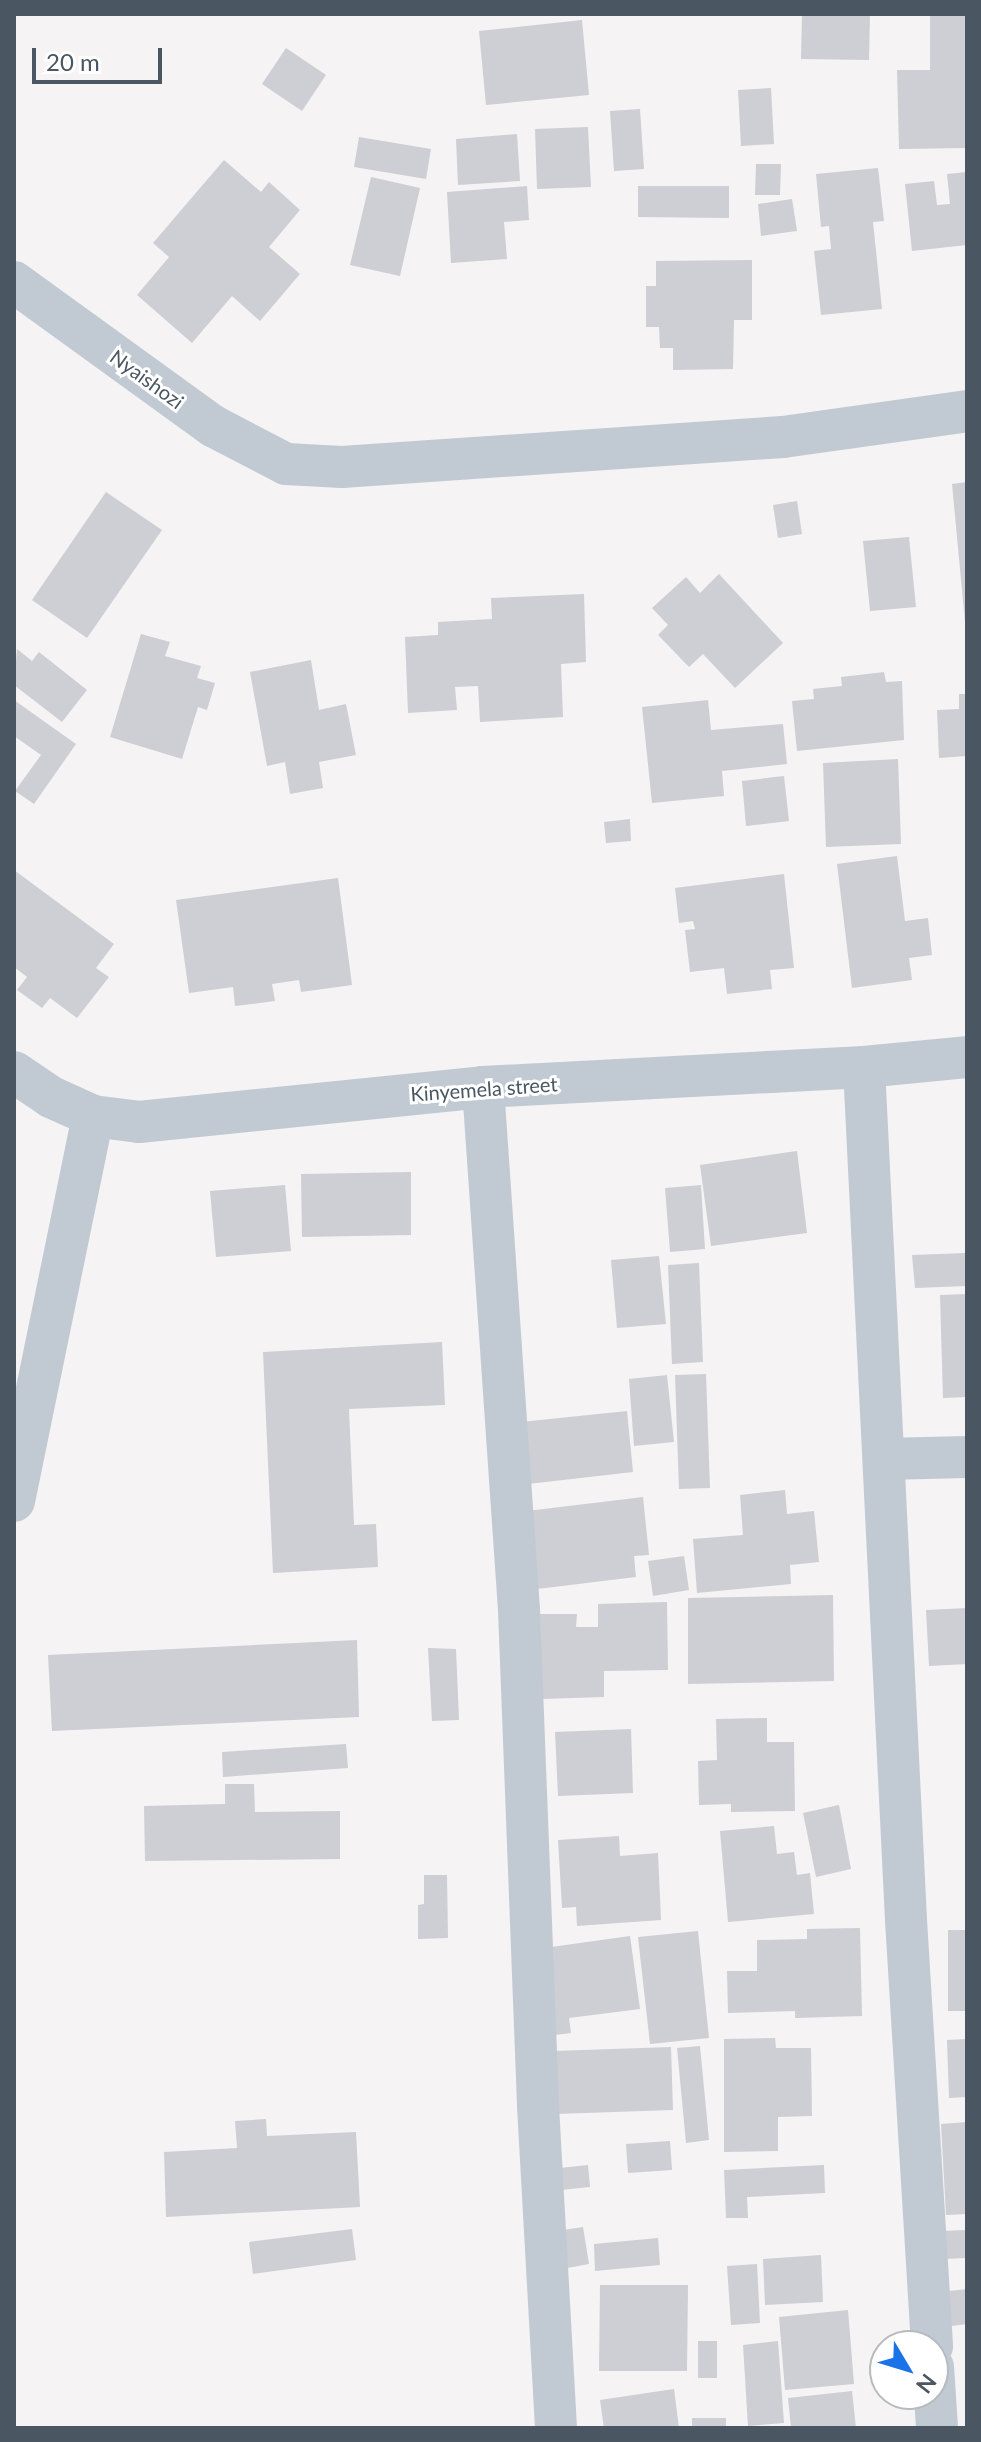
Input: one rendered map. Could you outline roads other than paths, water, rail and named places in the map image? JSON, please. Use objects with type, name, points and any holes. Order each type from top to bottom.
[{"type":"street","name":"Nyaishozi","points":[[14,282],[213,426],[286,464],[342,467],[783,437],[967,411]]},
{"type":"street","name":"Kinyemela street","points":[[14,1072],[51,1097],[93,1116],[139,1122],[483,1087],[864,1067],[967,1057]]},
{"type":"street","points":[[864,1067],[906,1920],[931,2330]]},
{"type":"street","points":[[483,1087],[519,1610],[538,2106],[556,2428]]},
{"type":"street","points":[[14,1501],[93,1116]]},
{"type":"street","points":[[884,1459],[967,1457]]}]
